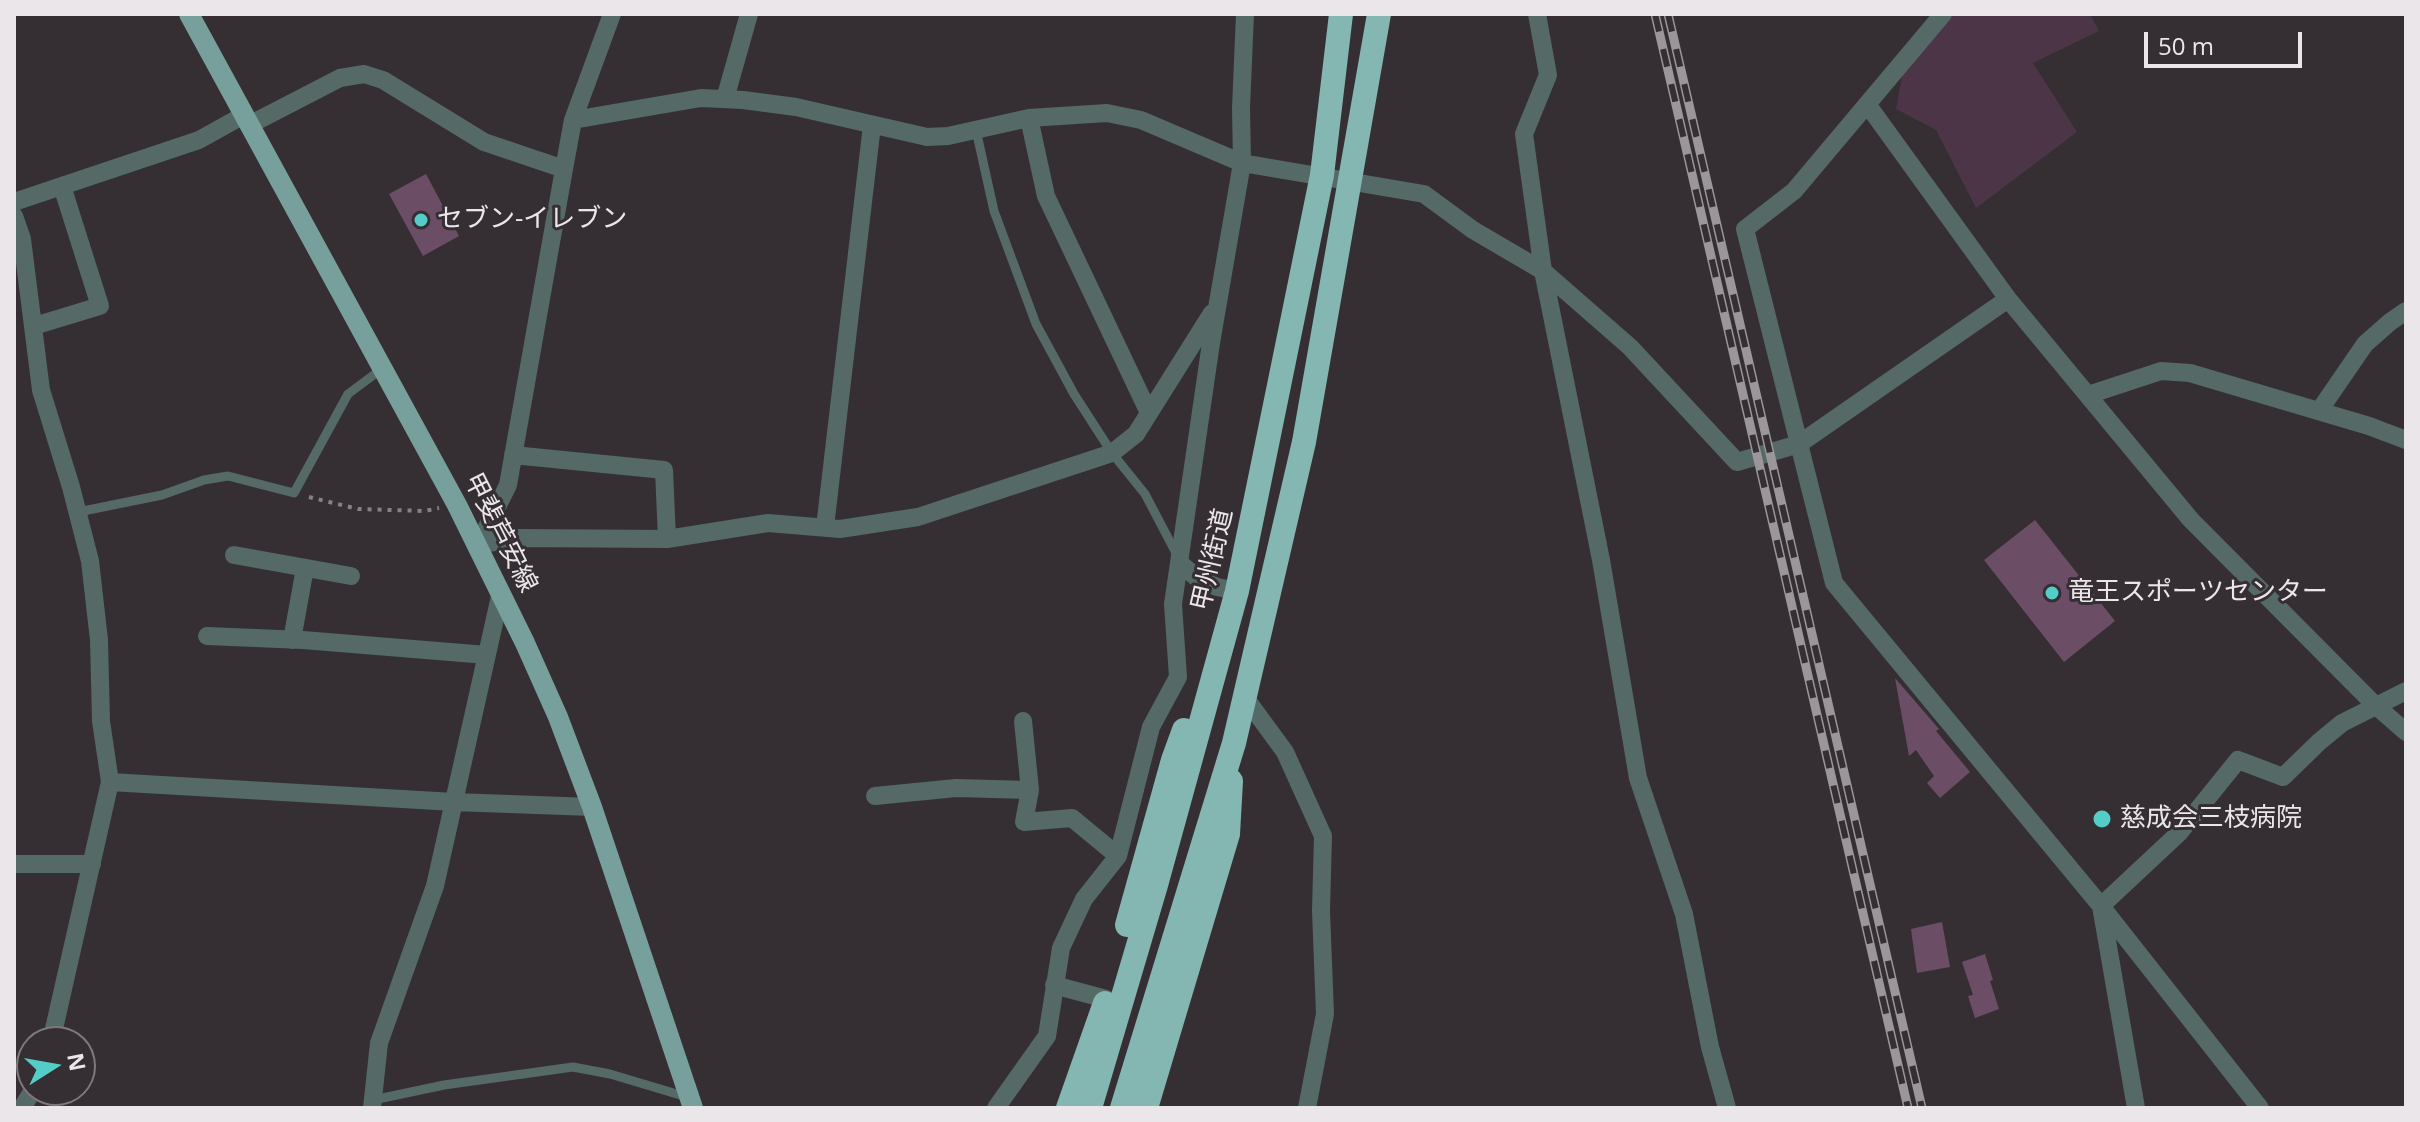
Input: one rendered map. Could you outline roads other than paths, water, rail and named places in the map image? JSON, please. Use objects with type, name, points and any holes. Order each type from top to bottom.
[{"type":"highway","name":"甲州街道","points":[[1090,1108],[1237,591],[1322,175],[1341,14]]},
{"type":"highway","points":[[1122,1108],[1234,743],[1304,442],[1379,14]]},
{"type":"highway","points":[[1068,1108],[1106,999],[1173,760],[1186,725],[1215,672]]},
{"type":"highway","points":[[1146,1108],[1228,834],[1234,743]]},
{"type":"main road","name":"甲斐芦安線","points":[[189,14],[457,505],[501,592],[558,717],[592,807],[691,1103]]},
{"type":"street","points":[[478,545],[508,485],[573,120],[612,14]]},
{"type":"street","points":[[725,99],[749,14]]},
{"type":"street","points":[[996,1108],[1047,1036],[1061,948],[1084,899],[1118,856],[1151,727],[1178,677],[1173,604],[1217,305],[1242,163],[1245,14]]},
{"type":"street","points":[[1537,14],[1548,75],[1524,134],[1543,271],[1601,560],[1638,778],[1684,914],[1710,1047],[1727,1108]]},
{"type":"street","points":[[1943,14],[1794,191],[1745,229],[1834,583],[2101,906],[2260,1108]]},
{"type":"street","points":[[14,202],[199,140],[340,78],[364,74],[383,80],[484,142],[564,169]]},
{"type":"street","points":[[573,120],[701,98],[725,99],[796,107],[927,137],[948,136],[1029,118],[1107,113],[1141,120],[1242,163],[1424,194],[1473,230],[1543,271],[1630,347],[1737,462],[1799,444],[2008,299]]},
{"type":"street","points":[[1867,104],[2008,299],[2191,520],[2375,705],[2406,732]]},
{"type":"street","points":[[1029,118],[1046,196],[1149,413]]},
{"type":"street","points":[[825,527],[872,125]]},
{"type":"street","points":[[34,326],[100,306],[62,186]]},
{"type":"street","points":[[14,216],[22,239],[41,390],[90,561],[99,640],[101,721],[110,782],[55,1026]]},
{"type":"street","points":[[478,545],[517,538],[667,539],[768,523],[840,529],[918,517],[1112,453],[1136,434],[1217,305]]},
{"type":"street","points":[[2319,411],[2365,344],[2406,311]]},
{"type":"street","points":[[2088,395],[2161,371],[2190,373],[2369,426],[2406,440]]},
{"type":"street","points":[[513,455],[664,470],[667,539]]},
{"type":"street","points":[[234,555],[351,576]]},
{"type":"street","points":[[1181,564],[1207,582],[1237,591]]},
{"type":"street","points":[[292,640],[305,568]]},
{"type":"street","points":[[373,1104],[379,1043],[435,886],[501,592]]},
{"type":"street","points":[[207,636],[487,655]]},
{"type":"street","points":[[2101,906],[2179,833],[2238,760],[2283,777],[2342,723],[2406,691]]},
{"type":"street","points":[[1244,696],[1285,752],[1323,836],[1321,911],[1325,1014],[1307,1108]]},
{"type":"street","points":[[1023,721],[1030,790],[1024,822],[1072,818],[1118,856]]},
{"type":"street","points":[[110,782],[592,807]]},
{"type":"street","points":[[875,796],[956,788],[1030,790]]},
{"type":"street","points":[[14,864],[92,864]]},
{"type":"street","points":[[2101,906],[2136,1108]]},
{"type":"street","points":[[1054,985],[1106,999]]},
{"type":"lane","points":[[976,130],[994,211],[1036,324],[1074,394],[1112,453],[1145,494],[1181,564]]},
{"type":"lane","points":[[78,512],[162,495],[204,480],[228,476],[294,493],[348,394],[383,368]]},
{"type":"lane","points":[[373,1104],[444,1085],[573,1067],[610,1074],[691,1103]]},
{"type":"railway","points":[[1655,14],[1908,1108]]},
{"type":"railway","points":[[1668,14],[1922,1108]]},
{"type":"place","name":"セブン-イレブン","points":[[421,220]]},
{"type":"place","name":"竜王スポーツセンター","points":[[2052,593]]},
{"type":"place","name":"慈成会三枝病院","points":[[2102,819]]}]
